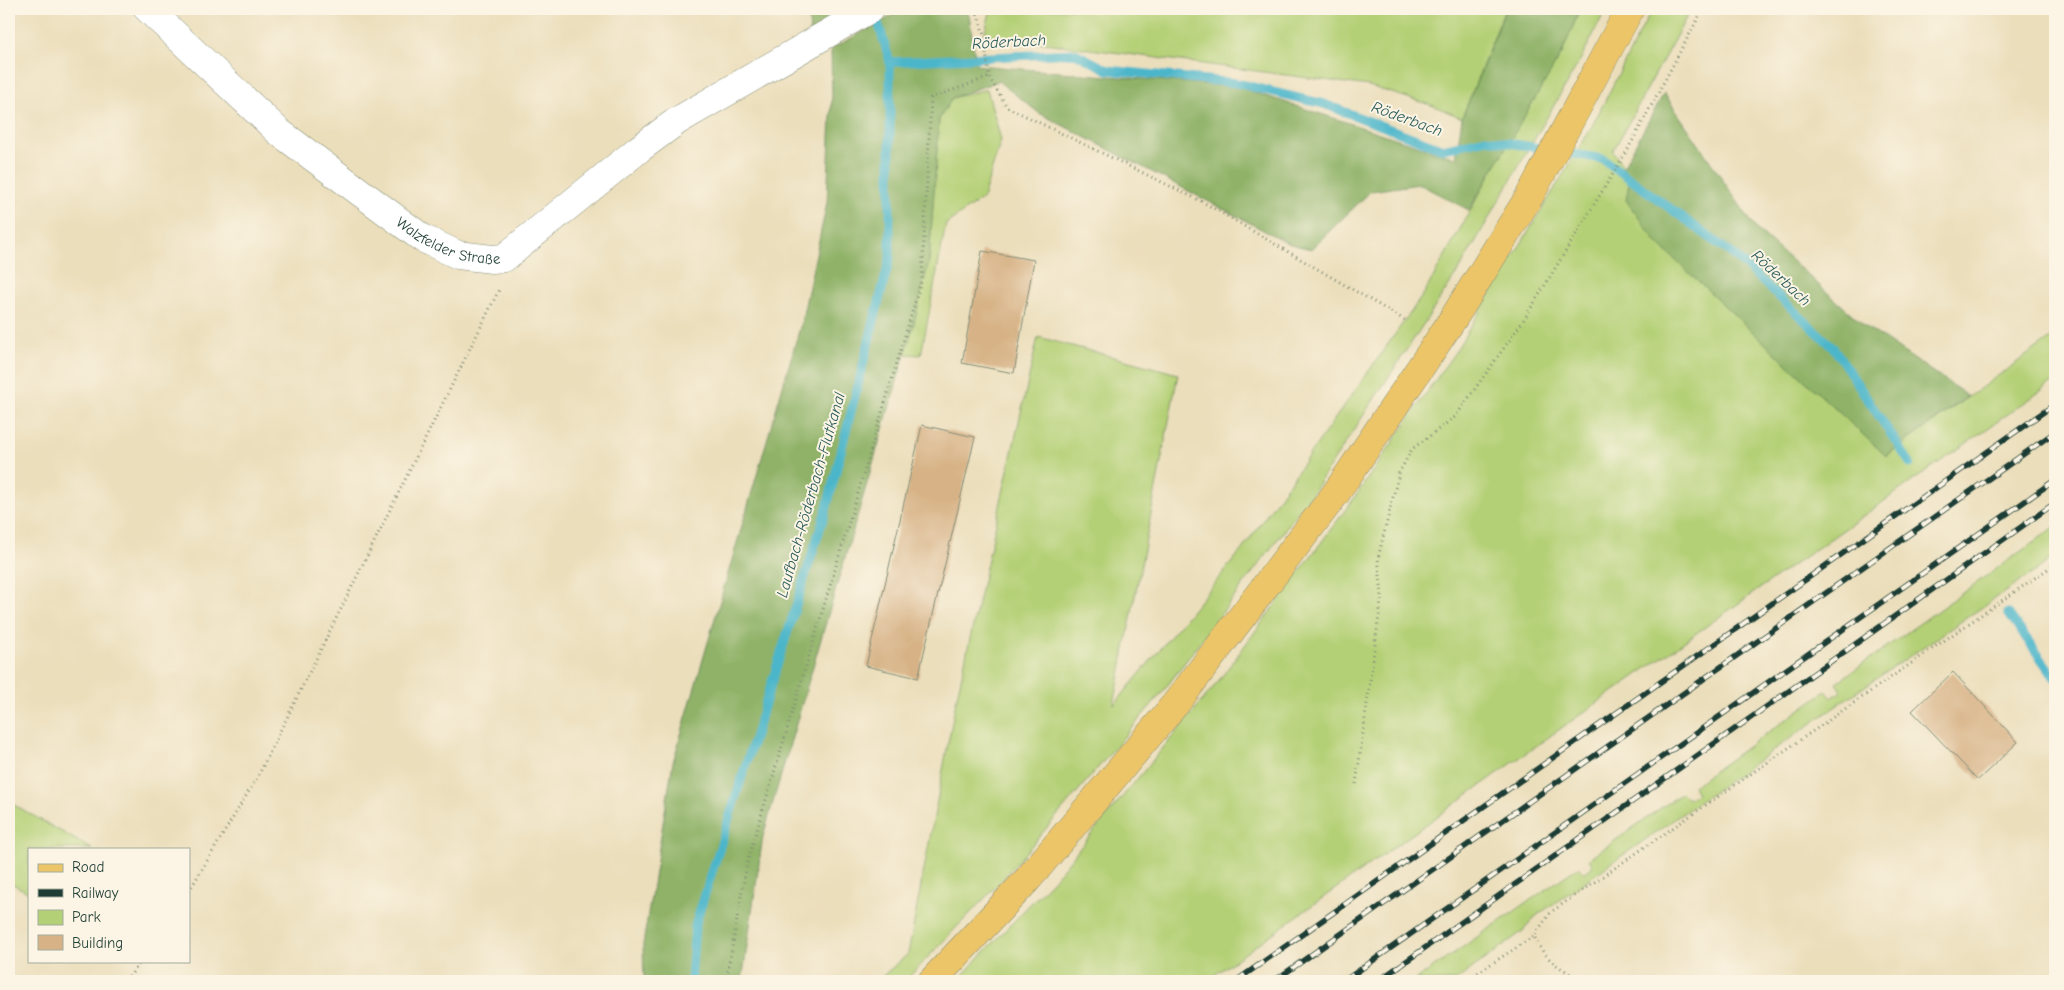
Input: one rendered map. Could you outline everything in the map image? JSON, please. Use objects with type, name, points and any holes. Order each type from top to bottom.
[{"type":"main road","points":[[932,981],[1028,879],[1177,702],[1324,508],[1453,319],[1540,176],[1630,9]]},
{"type":"street","name":"Walzfelder Straße","points":[[148,9],[279,132],[422,238],[458,255],[492,259],[504,258],[638,149],[677,121],[870,9]]},
{"type":"path","points":[[976,9],[984,35],[989,77],[1007,107],[1203,202],[1408,322]]},
{"type":"path","points":[[1356,784],[1382,594],[1378,558],[1399,473],[1412,449],[1454,417],[1523,321],[1610,180],[1703,9]]},
{"type":"path","points":[[726,981],[747,863],[922,279],[931,98],[989,77]]},
{"type":"path","points":[[190,889],[258,776],[492,306],[505,276],[504,258]]},
{"type":"path","points":[[1466,981],[1534,936],[1551,912],[1573,895],[2055,564]]},
{"type":"path","points":[[1534,936],[1541,952],[1555,965],[1583,981]]},
{"type":"path","points":[[126,981],[140,962]]},
{"type":"green space","points":[[808,9],[850,9],[810,32]]},
{"type":"green space","points":[[905,9],[948,9],[969,14],[976,65],[1238,87],[1456,158],[1462,118],[1506,9],[1580,9],[1562,53],[1469,210],[1419,184],[1371,191],[1311,249],[1290,244],[1039,113],[998,81],[952,98],[939,119],[929,261],[913,327],[763,836],[742,981],[644,981],[643,945],[673,762],[801,324],[827,203],[832,94],[831,49]]},
{"type":"green space","points":[[991,9],[1505,9],[1462,118],[1434,106],[1369,86],[984,35]]},
{"type":"green space","points":[[1580,9],[1606,9],[1583,55],[1459,270],[1311,495],[1164,690],[1004,878],[905,981],[877,981],[908,954],[956,701],[1038,337],[1178,374],[1114,705],[1241,551],[1425,292],[1511,137],[1562,53]]},
{"type":"green space","points":[[1652,9],[1691,9],[1613,151],[1630,177],[1886,456],[2055,335],[2055,381],[1206,981],[957,981],[1055,878],[1217,683],[1352,501],[1455,352],[1589,132]]},
{"type":"green space","points":[[987,89],[1001,140],[983,198],[946,224],[921,355],[905,354],[929,261],[939,119],[952,98]]},
{"type":"green space","points":[[1664,93],[1756,229],[1865,326],[1968,396],[1886,456],[1657,243],[1626,200],[1630,177],[1623,167]]},
{"type":"green space","points":[[2055,527],[2055,556],[2033,573],[1855,693],[1536,916],[1523,931],[1455,981],[1414,981],[1578,867],[1584,873],[1593,866],[1589,859],[1682,793],[1688,799],[1697,794],[1693,786],[1826,691],[1832,698],[1841,691],[1836,683]]},
{"type":"green space","points":[[9,802],[90,848],[28,848],[28,892],[9,882]]},
{"type":"building","points":[[982,251],[1034,260],[1014,373],[962,363]]},
{"type":"building","points":[[922,425],[975,437],[918,678],[866,666]]},
{"type":"building","points":[[1953,672],[2018,742],[1978,780],[1912,711]]},
{"type":"waterway","name":"Laufbach-Röderbach-Flutkanal","points":[[691,981],[695,926],[827,507],[890,258],[890,62],[874,9]]},
{"type":"waterway","name":"Röderbach","points":[[890,62],[1075,53],[1108,70],[1236,83],[1324,104],[1443,149],[1486,139],[1603,159],[1735,256],[1833,347],[1910,463]]},
{"type":"waterway","name":"Röderbach","points":[[2008,613],[2055,678]]},
{"type":"railway","points":[[1236,981],[2055,404]]},
{"type":"railway","points":[[1274,981],[2055,432]]},
{"type":"railway","points":[[1344,981],[2055,480]]},
{"type":"railway","points":[[1378,981],[2055,503]]}]
